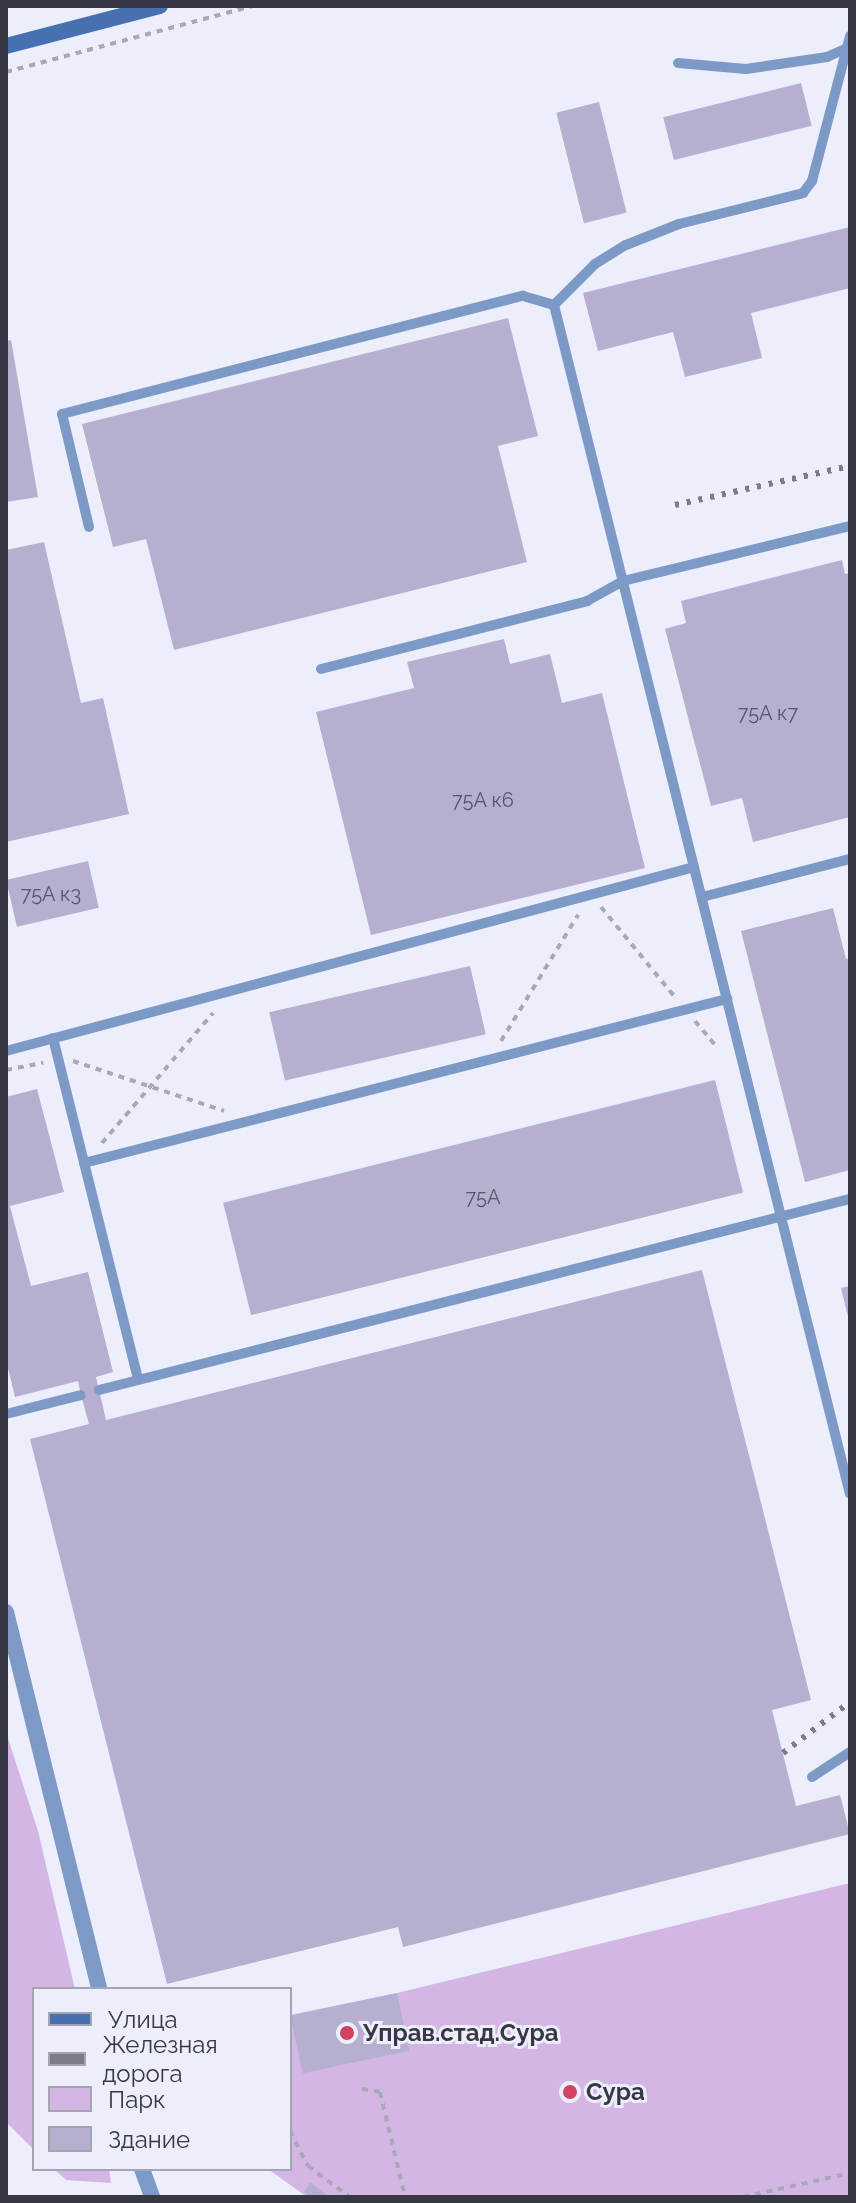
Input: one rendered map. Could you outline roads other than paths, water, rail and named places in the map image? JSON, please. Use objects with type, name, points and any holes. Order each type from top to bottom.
[{"type":"main road","points":[[6,46],[108,13],[160,6]]},
{"type":"street","points":[[6,1612],[99,1987]]},
{"type":"street","points":[[143,2171],[152,2197]]},
{"type":"lane","points":[[554,305],[595,264],[626,245],[679,224],[803,193],[812,181],[850,36]]},
{"type":"lane","points":[[678,63],[746,69],[827,57],[848,48]]},
{"type":"lane","points":[[89,527],[62,414],[523,296],[554,305]]},
{"type":"lane","points":[[554,305],[850,1494]]},
{"type":"lane","points":[[321,669],[587,601],[623,581],[850,526]]},
{"type":"lane","points":[[702,897],[850,859]]},
{"type":"lane","points":[[6,1051],[694,867]]},
{"type":"lane","points":[[84,1163],[727,999]]},
{"type":"lane","points":[[53,1038],[138,1380]]},
{"type":"lane","points":[[99,1390],[850,1199]]},
{"type":"lane","points":[[6,1414],[81,1395]]},
{"type":"lane","points":[[812,1777],[850,1752]]},
{"type":"railway","points":[[675,505],[850,466]]},
{"type":"railway","points":[[783,1753],[850,1702]]},
{"type":"place","name":"Управ.стад.Сура","points":[[347,2033]]},
{"type":"place","name":"Сура","points":[[570,2092]]}]
